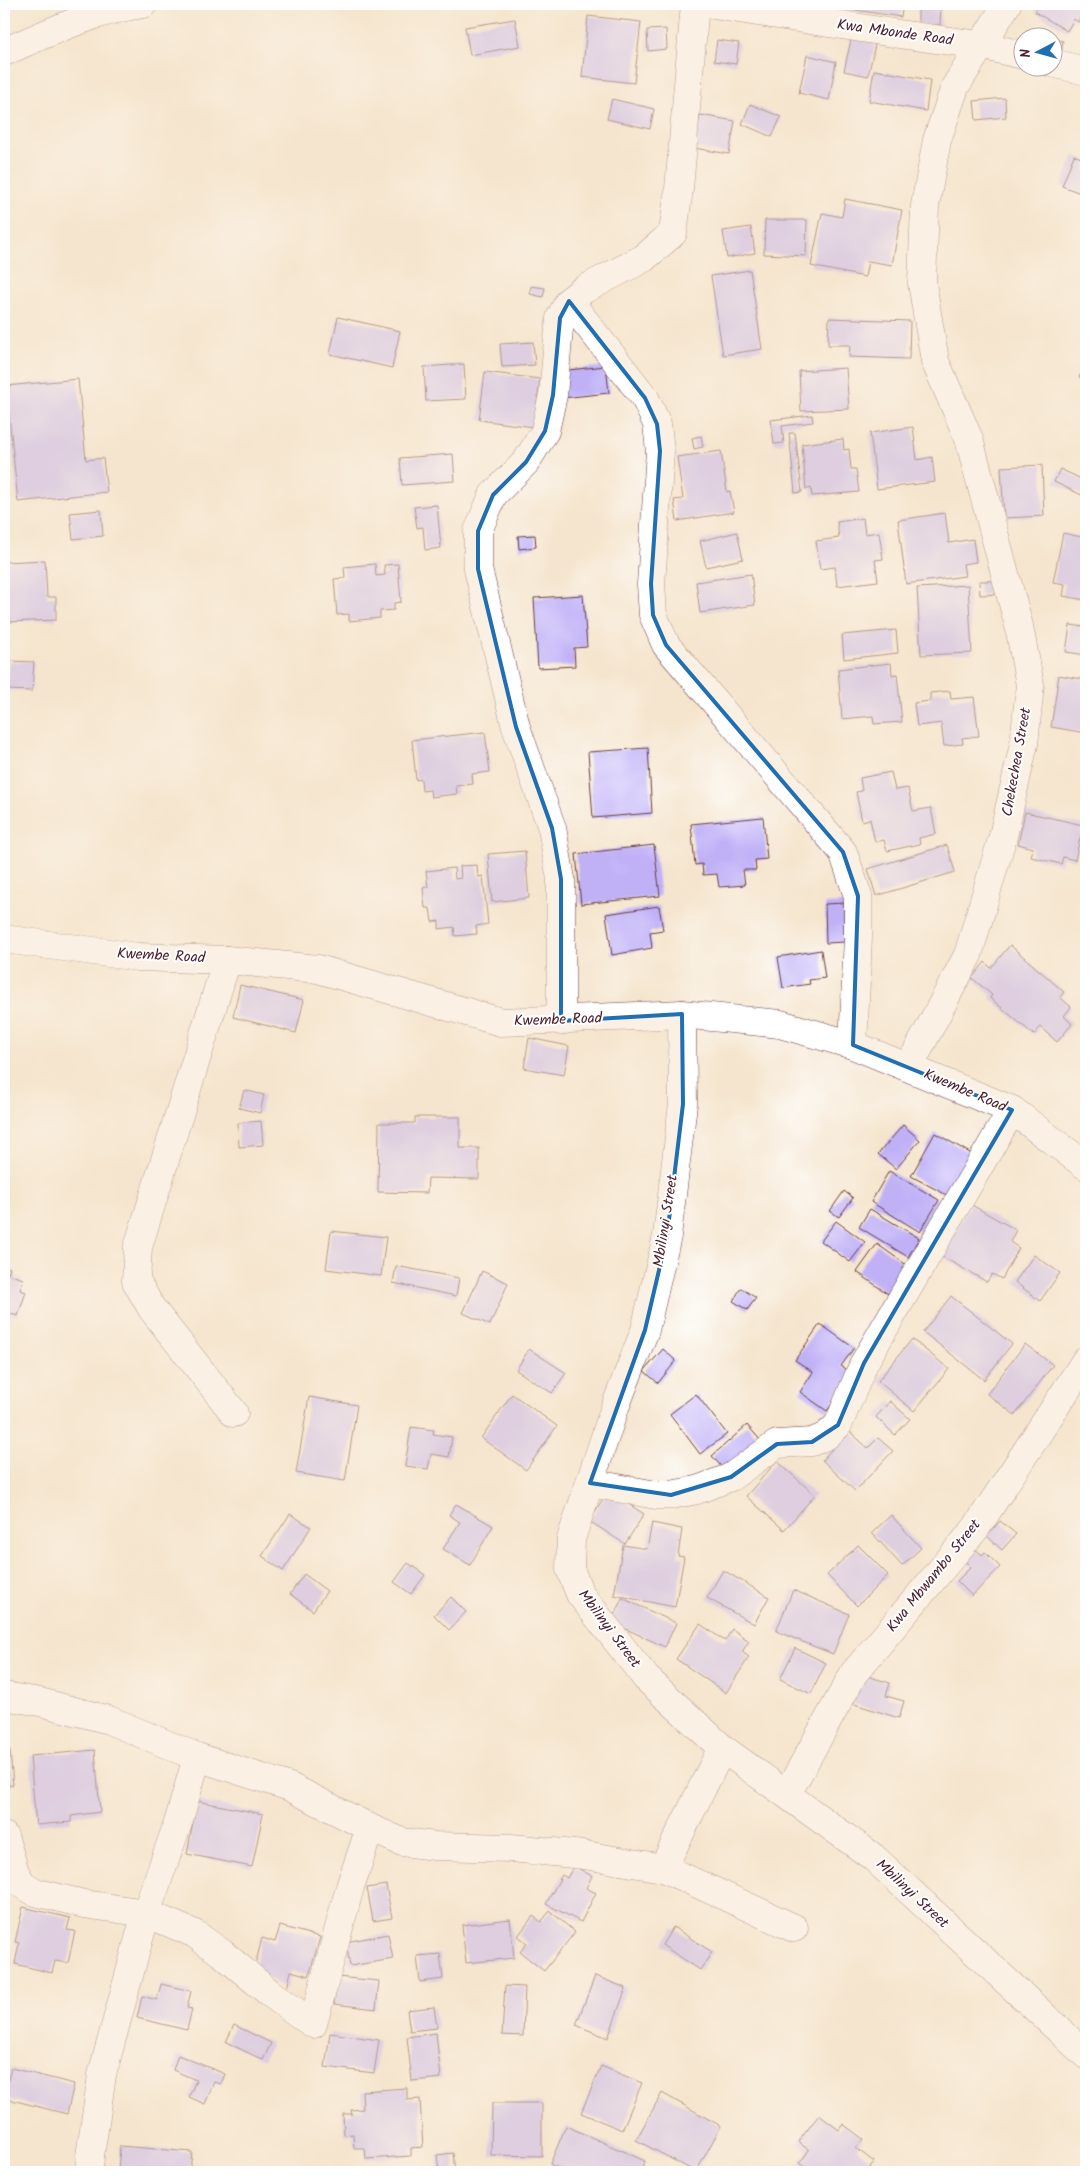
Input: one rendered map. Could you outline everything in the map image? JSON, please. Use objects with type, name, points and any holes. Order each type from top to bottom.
[{"type":"street","points":[[4,52],[55,29],[114,6],[143,4]]},
{"type":"street","points":[[562,1021],[560,870],[552,828],[513,718],[478,569],[478,531],[493,495],[526,462],[545,431],[553,395],[560,318],[569,301],[583,290],[644,258],[673,233],[679,189],[695,4]]},
{"type":"street","name":"Kwa Mbonde Road","points":[[707,4],[980,45],[1012,53]]},
{"type":"street","name":"Chekechea Street","points":[[909,1067],[968,955],[1003,836],[1024,744],[1030,685],[1019,626],[969,439],[935,361],[922,283],[925,206],[937,140],[956,87],[980,45],[1007,4]]},
{"type":"street","points":[[1062,65],[1086,71]]},
{"type":"street","points":[[569,301],[645,398],[657,424],[660,451],[651,584],[653,615],[666,645],[842,852],[858,896],[853,1045]]},
{"type":"street","name":"Kwembe Road","points":[[4,939],[138,957],[227,960],[318,969],[502,1022],[562,1021],[682,1014],[780,1024],[853,1045],[1012,1110],[1086,1166]]},
{"type":"street","points":[[227,960],[138,1247],[136,1280],[152,1309],[234,1413]]},
{"type":"street","name":"Mbilinyi Street","points":[[682,1014],[683,1104],[666,1236],[645,1330],[614,1410],[571,1539],[570,1569],[580,1594],[646,1678],[722,1748],[872,1857],[1086,2055]]},
{"type":"street","points":[[590,1483],[656,1495],[671,1495],[697,1490],[731,1477],[777,1444],[812,1442],[826,1436],[838,1425],[864,1363],[1012,1110]]},
{"type":"street","name":"Kwa Mbwambo Street","points":[[787,1794],[854,1673],[976,1528],[1086,1360]]},
{"type":"street","points":[[4,1696],[40,1702],[110,1720],[197,1757],[290,1787],[370,1828],[402,1842],[435,1846],[511,1848],[584,1855],[663,1868],[794,1928]]},
{"type":"street","points":[[663,1868],[722,1748]]},
{"type":"street","points":[[89,2172],[102,2075],[146,1913],[178,1823],[197,1757]]},
{"type":"street","points":[[4,1836],[15,1872],[22,1884],[35,1892],[84,1904],[146,1913],[195,1934],[223,1954],[270,1994],[314,2024],[350,1887],[370,1828]]},
{"type":"highlighted area","points":[[569,301],[645,398],[657,424],[660,451],[651,584],[653,615],[666,645],[843,852],[858,896],[853,1045],[1012,1110],[864,1363],[838,1425],[812,1442],[777,1444],[731,1477],[671,1495],[590,1483],[645,1330],[667,1236],[683,1104],[682,1014],[561,1021],[561,879],[552,828],[516,727],[478,569],[478,531],[493,495],[526,462],[545,431],[553,395],[560,318]]},
{"type":"building","points":[[835,4],[903,4],[901,17],[834,7]]},
{"type":"building","points":[[1039,4],[1086,4],[1078,22],[1074,19],[1067,31],[1035,12]]},
{"type":"building","points":[[918,6],[941,7],[940,25],[918,24]]},
{"type":"building","points":[[588,16],[641,22],[634,83],[582,77]]},
{"type":"building","points":[[515,19],[520,46],[470,55],[465,27]]},
{"type":"building","points":[[1086,28],[1086,44],[1081,41]]},
{"type":"building","points":[[666,29],[667,49],[648,51],[647,30]]},
{"type":"building","points":[[852,35],[876,40],[868,76],[844,71]]},
{"type":"building","points":[[717,40],[739,43],[736,64],[714,61]]},
{"type":"building","points":[[807,55],[836,62],[829,100],[799,93]]},
{"type":"building","points":[[874,70],[930,80],[926,111],[869,101]]},
{"type":"building","points":[[1005,98],[1006,117],[976,120],[974,101]]},
{"type":"building","points":[[612,99],[654,109],[650,129],[607,119]]},
{"type":"building","points":[[750,104],[781,117],[772,137],[742,124]]},
{"type":"building","points":[[700,115],[735,121],[729,154],[694,148]]},
{"type":"building","points":[[1074,155],[1086,160],[1086,195],[1062,186]]},
{"type":"building","points":[[845,199],[902,210],[892,265],[868,261],[865,277],[811,266],[822,213],[842,217]]},
{"type":"building","points":[[765,220],[807,220],[806,256],[764,254]]},
{"type":"building","points":[[751,227],[755,253],[727,258],[723,231]]},
{"type":"building","points":[[750,270],[762,349],[723,355],[711,276]]},
{"type":"building","points":[[531,286],[545,288],[543,297],[530,294]]},
{"type":"building","points":[[338,317],[400,331],[392,368],[330,354]]},
{"type":"building","points":[[829,318],[910,321],[909,359],[849,357],[850,345],[828,345]]},
{"type":"building","points":[[533,342],[535,365],[502,367],[500,344]]},
{"type":"building","points":[[464,364],[466,399],[426,401],[424,367]]},
{"type":"building","points":[[1086,365],[1086,382],[1079,377]]},
{"type":"building","points":[[606,366],[609,393],[562,398],[559,371]]},
{"type":"building","points":[[846,368],[849,409],[801,411],[799,371]]},
{"type":"building","points":[[485,372],[540,379],[534,427],[479,420]]},
{"type":"building","points":[[78,379],[86,460],[103,458],[107,492],[18,502],[6,386]]},
{"type":"building","points":[[812,415],[813,422],[782,426],[784,443],[774,444],[771,420]]},
{"type":"building","points":[[913,427],[917,460],[932,457],[935,482],[877,489],[870,433]]},
{"type":"building","points":[[789,433],[795,433],[802,492],[795,493]]},
{"type":"building","points":[[701,436],[703,447],[694,449],[692,438]]},
{"type":"building","points":[[843,439],[844,450],[849,449],[851,469],[856,469],[859,492],[812,496],[811,488],[806,489],[802,444]]},
{"type":"building","points":[[721,451],[727,492],[730,491],[734,512],[677,521],[674,500],[683,499],[677,457]]},
{"type":"building","points":[[453,454],[455,481],[402,485],[400,458]]},
{"type":"building","points":[[1042,465],[1044,516],[1004,518],[1001,467]]},
{"type":"building","points":[[1060,469],[1086,481],[1086,497],[1054,482]]},
{"type":"building","points":[[437,505],[441,548],[425,550],[423,527],[417,528],[414,507]]},
{"type":"building","points":[[101,510],[103,536],[73,539],[70,513]]},
{"type":"building","points":[[945,513],[949,543],[973,539],[976,562],[963,564],[965,576],[906,584],[898,520]]},
{"type":"building","points":[[863,518],[865,534],[879,532],[883,559],[875,560],[878,581],[837,586],[835,567],[820,569],[816,541],[839,538],[837,522]]},
{"type":"building","points":[[737,532],[743,559],[706,567],[700,541]]},
{"type":"building","points":[[1063,533],[1086,538],[1085,600],[1063,596],[1065,584],[1053,582]]},
{"type":"building","points":[[535,535],[536,547],[519,549],[518,536]]},
{"type":"building","points":[[45,560],[47,597],[56,597],[56,620],[6,622],[4,562]]},
{"type":"building","points":[[375,564],[376,576],[385,575],[384,565],[398,564],[401,602],[394,603],[394,610],[380,611],[380,618],[349,621],[349,614],[337,615],[334,579],[345,578],[344,567]]},
{"type":"building","points":[[751,574],[755,605],[700,613],[696,582]]},
{"type":"building","points":[[979,581],[1000,581],[1000,594],[980,595]]},
{"type":"building","points":[[968,585],[972,653],[921,655],[917,588]]},
{"type":"building","points":[[583,595],[587,647],[574,648],[575,666],[538,668],[534,598]]},
{"type":"building","points":[[1070,625],[1086,627],[1086,655],[1066,652]]},
{"type":"building","points":[[896,630],[898,653],[844,659],[842,635]]},
{"type":"building","points":[[9,661],[34,662],[32,691],[8,690]]},
{"type":"building","points":[[891,663],[892,675],[897,674],[902,722],[874,724],[873,716],[842,719],[838,669]]},
{"type":"building","points":[[1059,675],[1086,680],[1086,733],[1051,727]]},
{"type":"building","points":[[950,691],[951,699],[974,697],[979,736],[962,738],[963,744],[944,746],[941,723],[917,726],[914,703],[930,701],[930,693]]},
{"type":"building","points":[[485,732],[490,772],[472,774],[473,784],[456,786],[457,794],[431,797],[430,790],[422,791],[421,779],[416,780],[412,740]]},
{"type":"building","points":[[648,748],[652,813],[593,818],[588,752]]},
{"type":"building","points":[[891,772],[895,790],[908,788],[913,811],[931,808],[936,834],[919,838],[920,844],[887,851],[884,840],[875,842],[870,819],[862,821],[856,792],[862,791],[860,778]]},
{"type":"building","points":[[1025,812],[1083,825],[1075,860],[1063,857],[1061,864],[1031,857],[1033,848],[1018,844]]},
{"type":"building","points":[[763,817],[767,859],[755,860],[756,870],[743,870],[745,885],[719,887],[717,874],[703,875],[702,864],[695,865],[691,824]]},
{"type":"building","points":[[654,845],[660,896],[581,904],[576,854]]},
{"type":"building","points":[[947,845],[955,872],[876,896],[868,869]]},
{"type":"building","points":[[525,851],[529,898],[492,902],[488,854]]},
{"type":"building","points":[[477,865],[478,877],[483,876],[488,924],[476,926],[477,934],[455,936],[454,927],[439,929],[439,921],[432,922],[430,908],[425,908],[423,888],[428,887],[426,871],[454,868],[455,879],[461,878],[460,866]]},
{"type":"building","points":[[844,903],[844,942],[826,943],[825,904]]},
{"type":"building","points":[[659,906],[663,930],[650,932],[652,948],[612,955],[606,914]]},
{"type":"building","points":[[1010,945],[1064,992],[1060,997],[1071,1007],[1064,1016],[1072,1024],[1057,1042],[1040,1027],[1034,1035],[990,998],[992,995],[972,978],[985,962],[991,968]]},
{"type":"building","points":[[821,950],[825,978],[809,980],[810,984],[783,988],[778,957]]},
{"type":"building","points":[[240,985],[304,1000],[296,1033],[233,1017]]},
{"type":"building","points":[[529,1038],[569,1046],[564,1075],[524,1068]]},
{"type":"building","points":[[244,1090],[264,1095],[260,1113],[239,1108]]},
{"type":"building","points":[[415,1117],[460,1117],[460,1148],[479,1148],[479,1179],[428,1178],[427,1193],[378,1192],[379,1123],[415,1123]]},
{"type":"building","points":[[261,1121],[263,1145],[239,1147],[238,1123]]},
{"type":"building","points":[[903,1125],[920,1140],[896,1169],[878,1154]]},
{"type":"building","points":[[935,1133],[977,1157],[954,1199],[911,1176]]},
{"type":"building","points":[[889,1171],[939,1200],[920,1232],[871,1202]]},
{"type":"building","points":[[844,1191],[853,1198],[839,1217],[830,1211]]},
{"type":"building","points":[[970,1204],[1016,1230],[1010,1242],[1019,1248],[1002,1279],[992,1274],[987,1282],[941,1256]]},
{"type":"building","points":[[870,1209],[919,1238],[908,1257],[859,1227]]},
{"type":"building","points":[[836,1221],[865,1242],[850,1262],[821,1241]]},
{"type":"building","points":[[331,1231],[386,1237],[381,1276],[326,1269]]},
{"type":"building","points":[[877,1244],[908,1266],[888,1294],[857,1272]]},
{"type":"building","points":[[1034,1255],[1060,1273],[1040,1301],[1015,1282]]},
{"type":"building","points":[[4,1266],[10,1268],[8,1274],[23,1279],[20,1290],[26,1292],[18,1316],[11,1314],[5,1330],[4,1329]]},
{"type":"building","points":[[396,1266],[459,1278],[456,1296],[393,1283]]},
{"type":"building","points":[[482,1271],[508,1283],[490,1325],[463,1313]]},
{"type":"building","points":[[741,1288],[756,1298],[747,1310],[733,1301]]},
{"type":"building","points":[[951,1296],[1012,1344],[984,1380],[923,1332]]},
{"type":"building","points":[[820,1324],[854,1348],[841,1366],[852,1374],[827,1411],[800,1392],[813,1372],[795,1360]]},
{"type":"building","points":[[912,1339],[949,1369],[914,1411],[878,1381]]},
{"type":"building","points":[[1025,1344],[1053,1365],[1015,1415],[987,1394]]},
{"type":"building","points":[[529,1349],[566,1373],[552,1393],[516,1370]]},
{"type":"building","points":[[663,1349],[676,1361],[658,1383],[644,1371]]},
{"type":"building","points":[[512,1394],[557,1426],[526,1470],[481,1438]]},
{"type":"building","points":[[696,1394],[727,1434],[700,1454],[670,1414]]},
{"type":"building","points":[[309,1397],[357,1405],[345,1481],[296,1473]]},
{"type":"building","points":[[890,1401],[910,1419],[895,1435],[876,1417]]},
{"type":"building","points":[[747,1425],[762,1442],[727,1473],[712,1456]]},
{"type":"building","points":[[411,1427],[434,1430],[433,1434],[452,1437],[449,1457],[431,1454],[428,1469],[405,1466]]},
{"type":"building","points":[[849,1431],[868,1448],[878,1438],[893,1451],[855,1491],[822,1460]]},
{"type":"building","points":[[777,1461],[815,1495],[784,1530],[746,1496]]},
{"type":"building","points":[[608,1491],[644,1514],[625,1544],[589,1521]]},
{"type":"building","points":[[456,1504],[493,1526],[470,1565],[443,1549],[460,1522],[449,1515]]},
{"type":"building","points":[[290,1514],[311,1527],[283,1571],[262,1556]]},
{"type":"building","points":[[891,1515],[921,1548],[902,1566],[872,1533]]},
{"type":"building","points":[[1000,1521],[1016,1534],[1002,1550],[987,1536]]},
{"type":"building","points":[[652,1523],[682,1529],[678,1556],[684,1557],[675,1607],[614,1595],[623,1545],[647,1549]]},
{"type":"building","points":[[858,1545],[888,1575],[857,1606],[827,1575]]},
{"type":"building","points":[[971,1545],[982,1555],[985,1552],[1000,1567],[972,1596],[957,1581],[971,1567],[960,1556]]},
{"type":"building","points":[[408,1563],[425,1575],[411,1594],[394,1582]]},
{"type":"building","points":[[723,1570],[769,1597],[754,1624],[707,1598]]},
{"type":"building","points":[[304,1574],[327,1591],[313,1611],[290,1594]]},
{"type":"building","points":[[793,1590],[849,1614],[833,1654],[776,1631]]},
{"type":"building","points":[[451,1597],[466,1612],[449,1630],[434,1615]]},
{"type":"building","points":[[622,1598],[676,1623],[665,1647],[611,1622]]},
{"type":"building","points":[[700,1624],[725,1641],[732,1629],[749,1641],[742,1652],[749,1657],[726,1693],[676,1659]]},
{"type":"building","points":[[795,1648],[826,1663],[811,1694],[780,1679]]},
{"type":"building","points":[[860,1674],[890,1683],[886,1696],[904,1701],[899,1718],[851,1703]]},
{"type":"building","points":[[4,1750],[10,1750],[13,1785],[4,1786]]},
{"type":"building","points":[[95,1750],[100,1812],[71,1816],[71,1822],[36,1825],[30,1756]]},
{"type":"building","points":[[197,1801],[263,1814],[252,1867],[187,1854]]},
{"type":"building","points":[[574,1866],[592,1876],[586,1888],[596,1893],[581,1922],[546,1904],[562,1875],[567,1878]]},
{"type":"building","points":[[386,1885],[392,1918],[373,1921],[367,1888]]},
{"type":"building","points":[[23,1907],[70,1918],[67,1930],[75,1931],[68,1963],[55,1961],[52,1973],[15,1964],[19,1943],[15,1942]]},
{"type":"building","points":[[550,1911],[575,1932],[544,1971],[520,1952],[527,1943],[518,1936],[533,1916],[541,1922]]},
{"type":"building","points":[[510,1919],[514,1958],[466,1963],[462,1925]]},
{"type":"building","points":[[280,1926],[320,1937],[309,1976],[291,1971],[287,1989],[254,1970],[262,1938],[275,1942]]},
{"type":"building","points":[[673,1927],[712,1952],[700,1970],[662,1945]]},
{"type":"building","points":[[388,1934],[393,1959],[350,1966],[346,1942]]},
{"type":"building","points":[[440,1954],[443,1979],[420,1982],[417,1956]]},
{"type":"building","points":[[595,1976],[626,1988],[608,2038],[576,2025]]},
{"type":"building","points":[[337,1977],[379,1981],[376,2009],[334,2004]]},
{"type":"building","points":[[161,1984],[191,1991],[187,2008],[192,2009],[187,2030],[137,2018],[142,1996],[157,2000]]},
{"type":"building","points":[[505,1986],[525,1987],[523,2036],[502,2035]]},
{"type":"building","points":[[434,2007],[437,2028],[410,2031],[407,2010]]},
{"type":"building","points":[[234,2025],[271,2043],[263,2060],[226,2042]]},
{"type":"building","points":[[330,2033],[379,2040],[374,2073],[325,2067]]},
{"type":"building","points":[[436,2033],[441,2078],[412,2081],[407,2037]]},
{"type":"building","points":[[178,2055],[225,2074],[221,2084],[214,2082],[205,2104],[189,2097],[196,2080],[173,2070]]},
{"type":"building","points":[[601,2066],[642,2083],[622,2130],[581,2113]]},
{"type":"building","points":[[11,2068],[74,2084],[67,2114],[4,2098]]},
{"type":"building","points":[[407,2088],[407,2100],[420,2099],[423,2147],[411,2148],[411,2156],[366,2159],[365,2148],[354,2148],[353,2134],[344,2135],[343,2114],[352,2114],[351,2110],[363,2109],[362,2091]]},
{"type":"building","points":[[662,2093],[721,2126],[696,2172],[636,2140]]},
{"type":"building","points":[[492,2103],[542,2103],[542,2156],[491,2155]]},
{"type":"building","points":[[819,2115],[839,2130],[843,2124],[863,2139],[856,2148],[874,2162],[866,2172],[813,2172],[800,2163],[809,2150],[798,2142]]},
{"type":"building","points":[[566,2126],[645,2161],[640,2172],[568,2172],[550,2164]]},
{"type":"building","points":[[120,2146],[192,2152],[190,2172],[118,2172]]},
{"type":"building","points":[[453,2153],[455,2172],[439,2172],[437,2155]]}]
